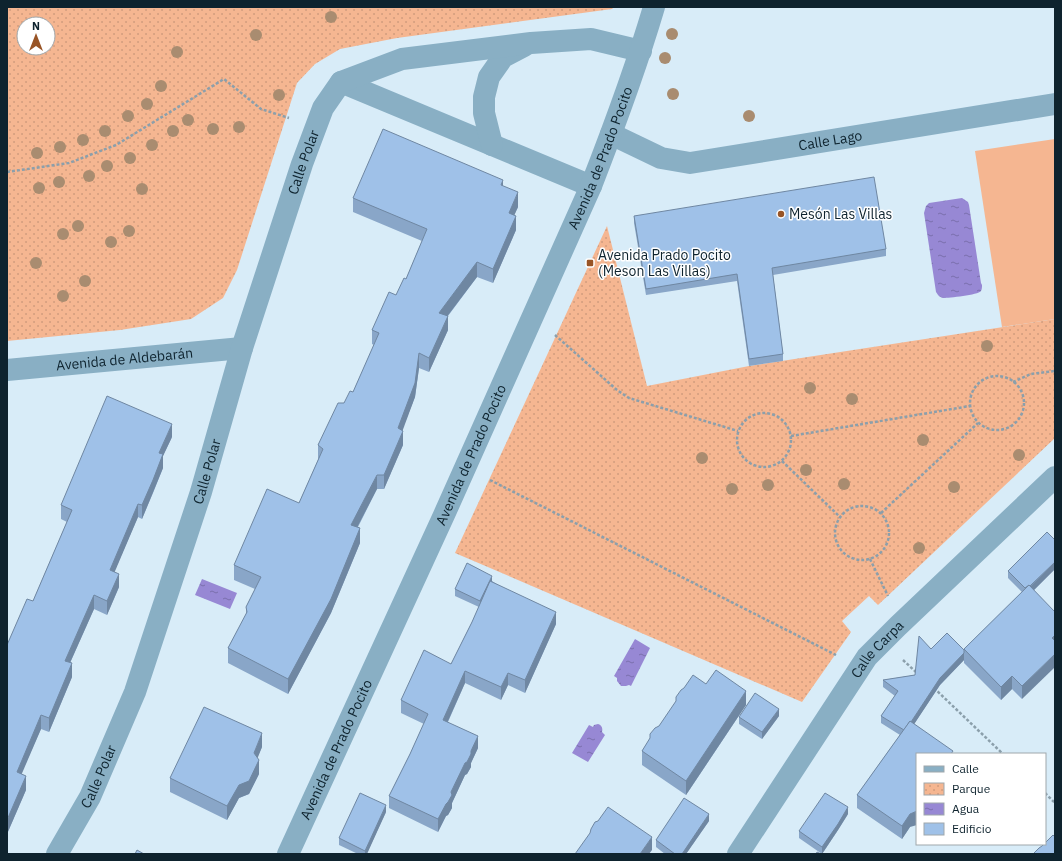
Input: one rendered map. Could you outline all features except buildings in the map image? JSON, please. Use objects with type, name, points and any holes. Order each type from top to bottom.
[{"type":"street","name":"Avenida de Prado Pocito","points":[[288,854],[444,515],[591,186],[641,51],[654,7]]},
{"type":"street","points":[[341,82],[402,59],[531,43],[591,39],[641,51]]},
{"type":"street","points":[[492,145],[484,113],[484,97],[489,77],[503,57],[531,43]]},
{"type":"street","points":[[341,82],[591,186]]},
{"type":"street","name":"Calle Polar","points":[[56,854],[90,797],[135,692],[201,492],[242,348],[302,164],[323,108],[341,82]]},
{"type":"street","name":"Calle Lago","points":[[611,134],[661,158],[690,162],[1055,104]]},
{"type":"street","name":"Avenida de Aldebarán","points":[[7,370],[242,348]]},
{"type":"street","name":"Calle Carpa","points":[[738,854],[867,657],[1055,477]]},
{"type":"path","points":[[7,172],[69,162],[116,145],[224,79],[261,109],[292,119]]},
{"type":"path","points":[[551,334],[556,335],[617,390],[629,398],[738,431]]},
{"type":"path","points":[[1013,382],[1031,374],[1055,371]]},
{"type":"path","points":[[989,377],[1001,377],[1013,382],[1021,391],[1024,404],[1021,416],[1012,426],[1000,431],[987,429],[978,424],[972,415],[970,406],[971,395],[978,384],[989,377]]},
{"type":"path","points":[[790,436],[970,406]]},
{"type":"path","points":[[766,413],[777,416],[786,425],[790,436],[788,453],[782,460],[771,466],[759,467],[748,463],[740,453],[736,442],[738,431],[745,421],[755,415],[766,413]]},
{"type":"path","points":[[881,513],[978,424]]},
{"type":"path","points":[[782,460],[840,517]]},
{"type":"path","points":[[486,478],[840,657]]},
{"type":"path","points":[[860,505],[872,507],[881,513],[888,526],[888,540],[882,552],[870,559],[857,560],[844,554],[836,543],[835,529],[840,517],[849,508],[860,505]]},
{"type":"path","points":[[870,559],[890,602]]},
{"type":"path","points":[[899,656],[922,677]]},
{"type":"path","points":[[934,688],[1003,753]]},
{"type":"path","points":[[1046,794],[1055,803]]},
{"type":"green space","points":[[7,7],[614,7],[612,9],[397,38],[340,49],[315,64],[297,83],[237,270],[223,298],[191,319],[120,330],[7,341]]},
{"type":"green space","points":[[1055,139],[1055,319],[1002,327],[975,151]]},
{"type":"green space","points":[[607,226],[647,386],[749,366],[1055,319],[1055,438],[878,605],[869,596],[842,621],[851,632],[802,702],[455,553]]},
{"type":"water","points":[[962,198],[968,202],[969,205],[982,289],[975,294],[943,298],[936,292],[924,213],[926,206],[929,203]]},
{"type":"water","points":[[202,579],[237,593],[230,609],[195,595]]},
{"type":"water","points":[[635,639],[650,648],[631,686],[621,686],[617,681],[617,678],[614,676]]},
{"type":"water","points":[[598,724],[601,726],[602,732],[605,735],[588,762],[572,753],[589,725],[593,727],[594,725]]},
{"type":"place","name":"Mesón Las Villas","points":[[781,214]]},
{"type":"place","name":"Avenida Prado Pocito (Meson Las Villas)","points":[[590,263]]}]
